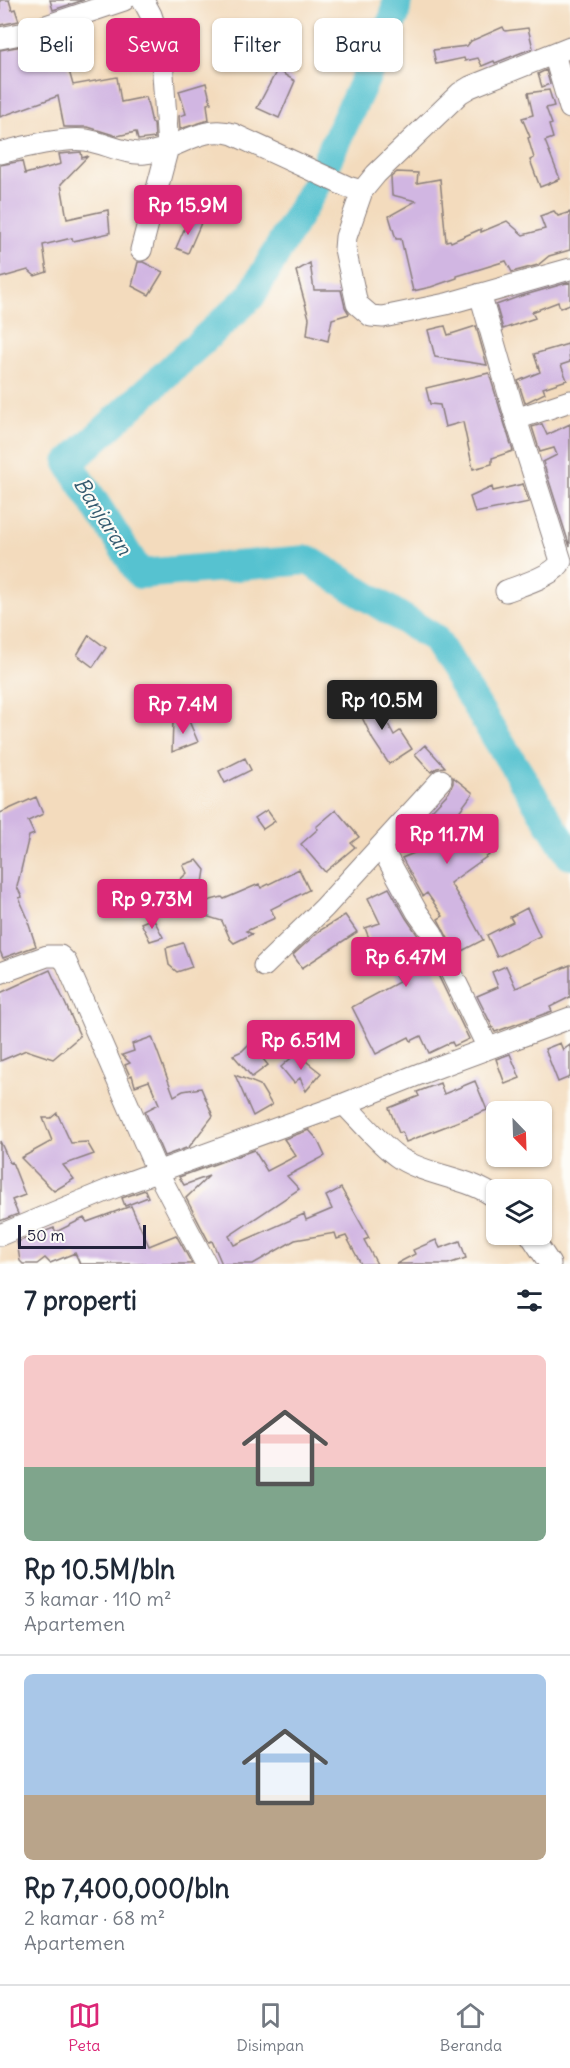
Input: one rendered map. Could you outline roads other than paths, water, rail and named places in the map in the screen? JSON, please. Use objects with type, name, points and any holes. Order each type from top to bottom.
[{"type":"street","points":[[0,38],[25,33],[124,0]]},
{"type":"street","points":[[141,250],[168,147],[161,45],[151,15],[143,0]]},
{"type":"street","points":[[570,108],[562,51],[460,93],[376,174],[355,189],[345,249],[355,298],[363,310],[371,316],[383,317],[446,304],[570,269]]},
{"type":"street","points":[[0,153],[34,145],[78,139],[142,154],[168,147],[199,134],[221,130],[355,189]]},
{"type":"street","points":[[480,294],[516,419],[561,561],[558,568],[549,574],[506,591]]},
{"type":"street","points":[[516,419],[570,401]]},
{"type":"street","points":[[264,966],[324,908],[441,780]]},
{"type":"street","points":[[381,847],[417,912],[432,933],[488,1047]]},
{"type":"street","points":[[0,974],[47,956],[60,956],[66,962],[157,1171],[206,1264]]},
{"type":"street","points":[[0,1235],[157,1171],[344,1104],[488,1047],[570,1018]]},
{"type":"street","points":[[344,1104],[401,1159],[434,1174],[468,1183],[486,1193]]},
{"type":"street","points":[[537,1245],[550,1264]]},
{"type":"waterway","name":"Banjaran","points":[[397,0],[395,15],[313,190],[251,296],[69,463],[140,574],[308,560],[434,638],[570,855]]}]
